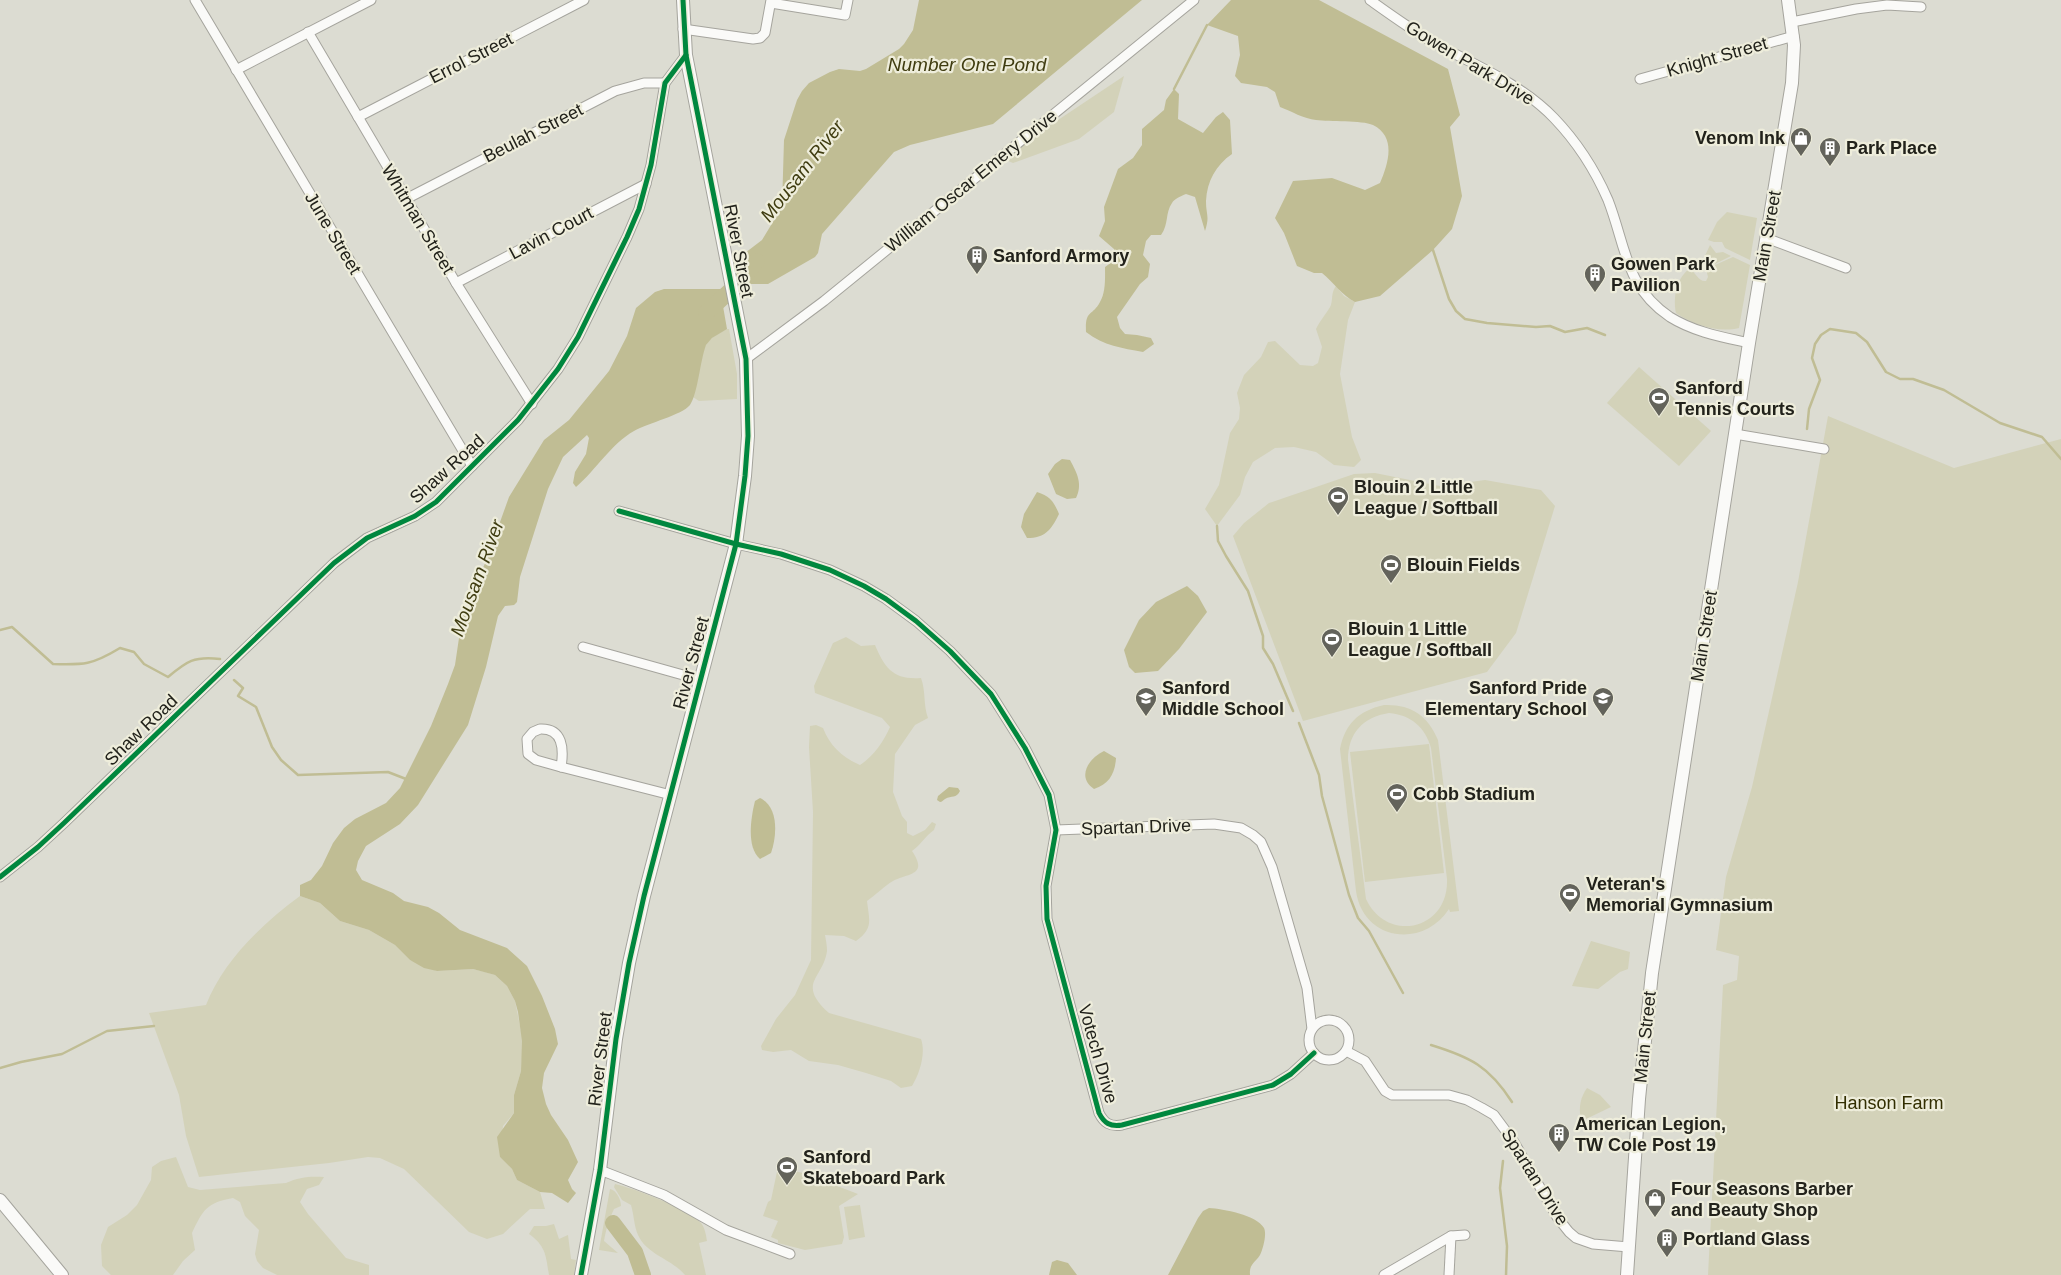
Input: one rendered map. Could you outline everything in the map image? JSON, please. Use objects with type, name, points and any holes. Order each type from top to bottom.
[{"type":"main road","name":"Main Street","points":[[1627,1275],[1639,1099],[1652,977],[1749,343],[1791,89],[1794,36],[1788,0]]},
{"type":"main road","name":"River Street","points":[[581,1275],[600,1170],[616,1039],[629,963],[670,795],[736,544],[745,476],[748,436],[746,359],[686,55],[680,2]]},
{"type":"main road","points":[[0,1200],[62,1275]]},
{"type":"street","name":"June Street","points":[[195,0],[472,466]]},
{"type":"street","name":"Errol Street","points":[[358,117],[584,0]]},
{"type":"street","points":[[683,29],[753,39],[760,38],[764,33],[771,1],[845,15],[848,0]]},
{"type":"street","name":"William Oscar Emery Drive","points":[[746,359],[824,301],[1194,0]]},
{"type":"street","name":"Gowen Park Drive","points":[[1370,0],[1418,33],[1509,83],[1544,108],[1573,140],[1596,175],[1608,201],[1628,267],[1646,296],[1664,312],[1687,326],[1714,335],[1749,343]]},
{"type":"street","points":[[236,70],[368,1]]},
{"type":"street","points":[[1792,22],[1886,3],[1921,7]]},
{"type":"street","name":"Whitman Street","points":[[308,32],[456,283],[532,404]]},
{"type":"street","name":"Knight Street","points":[[1640,79],[1794,36]]},
{"type":"street","points":[[665,83],[686,55]]},
{"type":"street","name":"Beulah Street","points":[[406,199],[615,91],[644,83],[665,83]]},
{"type":"street","name":"Shaw Road","points":[[0,877],[38,847],[72,816],[334,563],[367,538],[415,516],[431,506],[532,404],[558,369],[582,330],[627,237],[651,165],[665,83]]},
{"type":"street","name":"Lavin Court","points":[[456,283],[646,184]]},
{"type":"street","points":[[1766,238],[1846,268]]},
{"type":"street","points":[[1735,434],[1824,448]]},
{"type":"street","name":"Spartan Drive","points":[[619,511],[736,544],[781,554],[830,570],[886,599],[916,621],[950,651],[990,694],[1025,748],[1049,795],[1056,830],[1214,824],[1241,828],[1253,834],[1261,842],[1272,867],[1307,988],[1312,1029]]},
{"type":"street","points":[[583,647],[701,680]]},
{"type":"street","points":[[561,767],[564,753],[558,735],[550,730],[540,729],[529,736],[526,747],[531,757],[542,762],[561,767],[670,795]]},
{"type":"street","name":"Votech Drive","points":[[1056,830],[1046,886],[1045,903],[1047,919],[1103,1121],[1112,1126],[1122,1125],[1273,1085],[1291,1074],[1314,1054]]},
{"type":"street","points":[[1325,1021],[1340,1024],[1348,1036],[1346,1051],[1333,1060],[1322,1059],[1314,1054],[1309,1039],[1312,1029],[1325,1021]]},
{"type":"street","name":"Spartan Drive","points":[[1346,1051],[1365,1061],[1385,1091],[1392,1095],[1449,1096],[1467,1100],[1494,1115],[1514,1142],[1556,1217],[1569,1232],[1576,1238],[1593,1244],[1629,1247]]},
{"type":"street","points":[[600,1170],[664,1195],[726,1230],[790,1254]]},
{"type":"street","points":[[1384,1275],[1451,1236],[1466,1235]]},
{"type":"street","points":[[1449,1275],[1451,1236]]},
{"type":"green space","points":[[1124,76],[1114,112],[1079,139],[1013,163],[1001,158]]},
{"type":"green space","points":[[1727,212],[1757,218],[1750,260],[1725,248],[1722,242],[1708,240],[1717,222]]},
{"type":"green space","points":[[1710,245],[1716,253],[1723,252],[1731,256],[1713,265],[1705,266],[1703,260]]},
{"type":"green space","points":[[1733,257],[1750,265],[1739,328],[1714,329],[1690,321],[1676,313],[1676,289],[1681,278],[1689,269],[1701,280],[1706,281],[1708,277],[1706,269]]},
{"type":"green space","points":[[1336,286],[1344,296],[1355,302],[1348,320],[1340,374],[1352,437],[1361,460],[1354,467],[1334,465],[1316,452],[1294,447],[1275,448],[1253,462],[1245,477],[1240,495],[1217,526],[1205,509],[1219,485],[1230,433],[1239,419],[1240,408],[1237,393],[1244,375],[1261,357],[1268,342],[1275,341],[1300,365],[1313,366],[1318,363],[1322,347],[1316,329],[1331,305]]},
{"type":"green space","points":[[729,329],[737,374],[737,399],[699,401],[693,397],[702,352],[710,340]]},
{"type":"green space","name":"Sanford Tennis Courts","points":[[1639,367],[1711,431],[1679,466],[1607,403]]},
{"type":"green space","name":"Hanson Farm","points":[[1828,416],[1954,468],[2061,439],[2061,1275],[1708,1275],[1723,985],[1737,980],[1739,956],[1716,950],[1726,877],[1752,787],[1798,582]]},
{"type":"green space","name":"Blouin Fields","points":[[1375,473],[1440,486],[1485,480],[1541,490],[1555,506],[1516,633],[1487,672],[1303,721],[1233,536],[1244,523],[1269,503],[1354,474]]},
{"type":"green space","points":[[846,637],[861,646],[875,645],[887,667],[897,675],[921,678],[928,718],[915,725],[895,754],[893,792],[902,816],[907,822],[907,833],[913,836],[925,830],[932,822],[936,824],[934,830],[912,851],[918,869],[886,885],[867,901],[869,923],[866,932],[862,936],[856,941],[844,936],[825,935],[827,951],[825,960],[814,981],[813,988],[814,995],[819,1003],[829,1013],[921,1039],[923,1050],[917,1075],[912,1086],[901,1088],[891,1081],[866,1073],[838,1065],[809,1061],[791,1050],[773,1052],[762,1050],[761,1046],[776,1019],[795,995],[811,960],[813,812],[809,747],[810,726],[816,725],[823,728],[837,750],[860,765],[878,748],[890,727],[882,718],[815,693],[814,686],[833,643]]},
{"type":"green space","points":[[1393,705],[1410,709],[1429,724],[1438,740],[1459,911],[1450,912],[1449,909],[1438,922],[1424,930],[1410,934],[1395,934],[1382,929],[1370,921],[1361,908],[1356,891],[1340,749],[1345,732],[1354,720],[1375,708]],"holes":[[[1397,714],[1416,723],[1425,734],[1431,748],[1447,879],[1445,896],[1438,910],[1428,920],[1415,925],[1401,926],[1388,922],[1376,913],[1366,899],[1348,760],[1351,742],[1359,728],[1372,718],[1380,715]]]},
{"type":"green space","name":"Cobb Stadium","points":[[1429,744],[1444,873],[1365,882],[1350,752]]},
{"type":"green space","points":[[300,896],[320,903],[340,921],[369,930],[395,945],[410,960],[437,971],[473,969],[485,972],[495,975],[507,986],[515,1001],[523,1041],[521,1071],[514,1095],[514,1113],[503,1126],[500,1157],[512,1169],[517,1180],[540,1192],[545,1209],[530,1209],[503,1234],[487,1239],[469,1232],[404,1169],[380,1158],[368,1157],[199,1177],[186,1136],[179,1095],[149,1013],[206,1005],[213,989],[233,958],[272,918]]},
{"type":"green space","points":[[1591,941],[1630,952],[1628,969],[1620,972],[1598,989],[1572,986]]},
{"type":"green space","points":[[1587,1088],[1600,1095],[1611,1107],[1586,1119],[1581,1118],[1580,1106]]},
{"type":"green space","points":[[176,1157],[188,1187],[200,1190],[286,1183],[305,1177],[324,1177],[319,1185],[307,1189],[300,1202],[346,1258],[369,1265],[369,1275],[277,1275],[263,1268],[257,1261],[255,1254],[259,1230],[245,1216],[240,1202],[233,1198],[217,1202],[206,1209],[192,1233],[195,1250],[183,1261],[173,1275],[111,1275],[102,1266],[101,1245],[108,1227],[127,1215],[137,1205],[151,1180],[152,1167],[161,1161]]},
{"type":"green space","points":[[778,1167],[803,1173],[858,1194],[839,1206],[844,1237],[842,1244],[805,1250],[778,1243],[778,1240],[771,1237],[778,1221],[763,1216],[768,1202],[771,1200]]},
{"type":"green space","points":[[615,1184],[647,1194],[685,1212],[701,1223],[707,1241],[699,1243],[706,1275],[685,1275],[642,1242],[638,1235],[631,1205],[622,1200],[614,1187]]},
{"type":"green space","points":[[610,1189],[618,1195],[621,1206],[614,1209],[604,1241],[618,1253],[599,1250]]},
{"type":"green space","points":[[860,1205],[865,1237],[849,1240],[844,1207]]},
{"type":"green space","points":[[554,1224],[559,1239],[568,1235],[571,1259],[576,1260],[574,1275],[549,1275],[542,1247],[529,1234],[534,1226]]},
{"type":"water","name":"Number One Pond","points":[[919,0],[1142,0],[993,124],[910,145],[894,152],[822,234],[818,253],[815,257],[768,284],[747,284],[743,279],[741,269],[747,264],[745,253],[762,240],[782,207],[784,140],[797,100],[802,91],[809,83],[830,72],[839,69],[860,71],[866,69],[899,49],[913,30]]},
{"type":"water","points":[[1231,0],[1319,0],[1448,69],[1460,115],[1450,127],[1462,196],[1452,229],[1433,250],[1380,296],[1355,302],[1322,273],[1314,273],[1297,266],[1284,233],[1275,218],[1293,181],[1332,178],[1365,190],[1380,183],[1388,159],[1388,144],[1385,136],[1381,130],[1368,123],[1316,120],[1302,117],[1280,107],[1275,92],[1267,87],[1241,83],[1235,76],[1240,55],[1238,36],[1207,25]]},
{"type":"water","points":[[1174,89],[1179,94],[1178,119],[1203,133],[1216,117],[1223,112],[1230,120],[1232,154],[1221,163],[1210,180],[1206,201],[1208,219],[1205,231],[1195,197],[1186,194],[1172,203],[1161,235],[1151,235],[1146,241],[1143,255],[1150,264],[1148,277],[1140,284],[1117,317],[1120,328],[1125,334],[1151,338],[1154,344],[1143,352],[1113,346],[1093,337],[1086,332],[1086,325],[1088,316],[1097,307],[1102,298],[1105,284],[1105,267],[1115,260],[1114,249],[1099,236],[1105,221],[1104,207],[1118,169],[1133,158],[1142,145],[1142,129],[1164,110],[1166,100]]},
{"type":"water","points":[[664,289],[720,289],[727,329],[712,338],[706,345],[693,400],[686,409],[640,428],[626,436],[576,487],[573,483],[575,472],[586,454],[589,438],[587,435],[563,457],[548,489],[520,577],[517,602],[514,605],[505,606],[498,616],[486,667],[468,725],[418,805],[400,824],[366,846],[358,861],[356,870],[362,880],[393,893],[404,901],[428,907],[439,913],[460,930],[507,948],[527,966],[542,996],[555,1029],[558,1044],[544,1073],[542,1088],[551,1115],[568,1140],[578,1162],[568,1180],[576,1193],[568,1203],[552,1193],[540,1192],[517,1180],[512,1169],[500,1157],[497,1137],[514,1113],[514,1095],[521,1071],[522,1041],[518,1012],[515,1001],[507,986],[495,975],[473,969],[437,971],[424,968],[410,960],[395,945],[369,930],[340,921],[320,903],[300,896],[300,885],[311,880],[322,866],[333,843],[344,828],[355,819],[386,803],[400,788],[431,726],[448,684],[455,665],[459,638],[459,617],[469,600],[486,561],[509,497],[544,440],[569,420],[609,371],[627,336],[636,308],[655,292]]},
{"type":"water","points":[[1062,459],[1070,460],[1077,474],[1079,488],[1076,498],[1067,499],[1056,494],[1048,474],[1055,464]]},
{"type":"water","points":[[1037,492],[1051,500],[1059,514],[1043,535],[1027,538],[1021,527],[1024,514]]},
{"type":"water","points":[[1187,586],[1198,596],[1207,612],[1179,649],[1158,671],[1135,673],[1129,667],[1124,650],[1139,620],[1156,602]]},
{"type":"water","points":[[1104,751],[1116,758],[1113,774],[1104,784],[1094,789],[1086,779],[1085,774],[1089,763]]},
{"type":"water","points":[[949,787],[958,788],[960,791],[955,796],[941,802],[937,800],[938,796]]},
{"type":"water","points":[[760,798],[771,808],[775,830],[771,853],[760,859],[753,847],[751,832],[755,801]]},
{"type":"water","points":[[1209,1208],[1231,1211],[1247,1216],[1260,1223],[1264,1228],[1265,1238],[1262,1249],[1260,1255],[1251,1266],[1250,1275],[1168,1275],[1198,1218],[1203,1211]]},
{"type":"water","points":[[1057,1260],[1068,1263],[1077,1275],[1049,1275],[1052,1262]]},
{"type":"waterway","points":[[1174,89],[1207,25]]},
{"type":"waterway","points":[[1433,250],[1449,299],[1456,311],[1465,319],[1487,323],[1536,327],[1550,326],[1565,332],[1587,328],[1605,335]]},
{"type":"waterway","name":"Mousam River","points":[[706,313],[743,279],[757,261]]},
{"type":"waterway","points":[[1807,429],[1809,409],[1820,380],[1812,358],[1815,344],[1821,335],[1830,329],[1856,333],[1867,342],[1886,372],[1900,379],[1913,379],[1944,390],[2000,423],[2042,437],[2061,459]]},
{"type":"waterway","points":[[1217,526],[1218,541],[1248,591],[1263,636],[1263,648],[1273,664],[1293,711]]},
{"type":"waterway","points":[[0,630],[12,627],[53,664],[88,663],[120,648],[134,652],[144,664],[168,677],[191,661],[204,658],[220,659]]},
{"type":"waterway","points":[[234,680],[243,688],[238,696],[256,707],[272,747],[281,760],[298,775],[388,772],[406,779]]},
{"type":"waterway","points":[[1299,723],[1319,775],[1322,796],[1349,895],[1358,918],[1369,931],[1403,993]]},
{"type":"waterway","points":[[0,1068],[62,1054],[107,1031],[154,1026]]},
{"type":"waterway","points":[[1431,1045],[1478,1064],[1487,1071],[1512,1102]]},
{"type":"waterway","points":[[1503,1161],[1500,1188],[1507,1246],[1506,1275]]},
{"type":"waterway","name":"Mousam River","points":[[613,1223],[635,1252],[643,1275]]},
{"type":"cycle path","points":[[581,1275],[600,1170],[616,1039],[629,963],[644,896],[736,544],[745,476],[748,436],[746,359],[686,55],[683,0]]},
{"type":"cycle path","points":[[0,877],[38,847],[64,823],[334,563],[367,538],[415,516],[436,502],[518,420],[558,369],[578,337],[627,237],[639,209],[651,165],[665,83],[686,55]]},
{"type":"cycle path","points":[[619,511],[736,544],[781,554],[830,570],[864,586],[916,621],[950,651],[991,694],[1025,748],[1049,795],[1056,830],[1046,886],[1047,919],[1099,1113],[1105,1122],[1111,1125],[1122,1125],[1273,1085],[1291,1074],[1314,1053]]},
{"type":"place","name":"Venom Ink","points":[[1801,157]]},
{"type":"place","name":"Park Place","points":[[1830,167]]},
{"type":"place","name":"Sanford Armory","points":[[977,275]]},
{"type":"place","name":"Gowen Park Pavilion","points":[[1595,293]]},
{"type":"place","name":"Sanford Tennis Courts","points":[[1659,417]]},
{"type":"place","name":"Blouin 2 Little League / Softball","points":[[1338,516]]},
{"type":"place","name":"Blouin Fields","points":[[1391,584]]},
{"type":"place","name":"Blouin 1 Little League / Softball","points":[[1332,658]]},
{"type":"place","name":"Sanford Middle School","points":[[1146,717]]},
{"type":"place","name":"Sanford Pride Elementary School","points":[[1603,717]]},
{"type":"place","name":"Cobb Stadium","points":[[1397,813]]},
{"type":"place","name":"Veteran's Memorial Gymnasium","points":[[1570,913]]},
{"type":"place","name":"American Legion, TW Cole Post 19","points":[[1559,1153]]},
{"type":"place","name":"Sanford Skateboard Park","points":[[787,1186]]},
{"type":"place","name":"Four Seasons Barber and Beauty Shop","points":[[1655,1218]]},
{"type":"place","name":"Portland Glass","points":[[1667,1258]]}]
